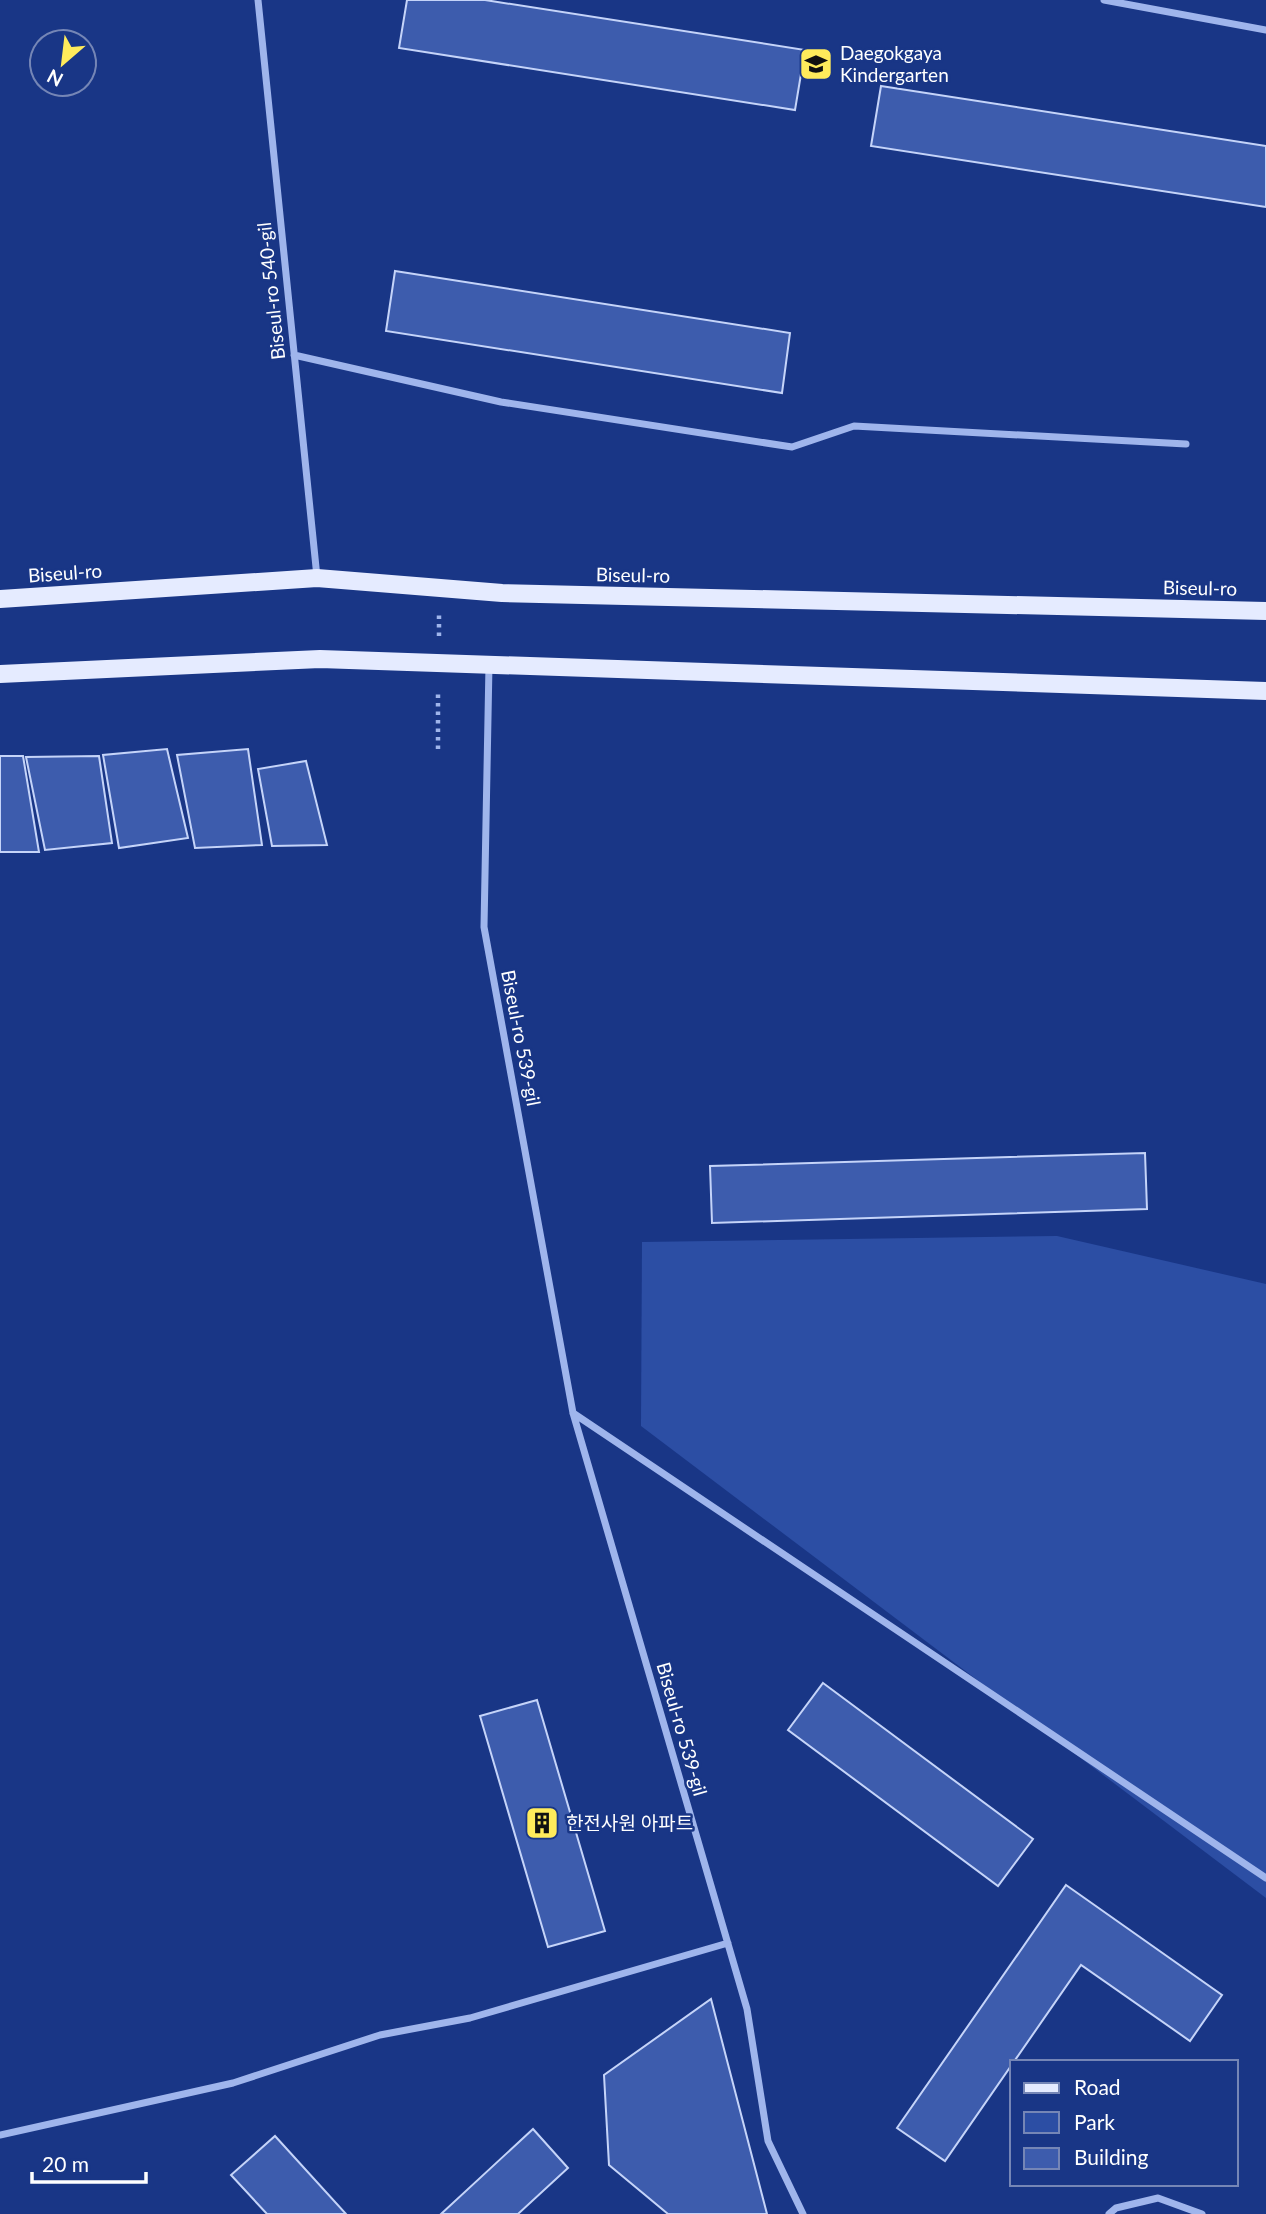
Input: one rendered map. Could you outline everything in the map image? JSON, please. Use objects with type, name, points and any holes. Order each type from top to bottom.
[{"type":"main road","name":"Biseul-ro","points":[[0,599],[317,578],[502,593],[1266,611]]},
{"type":"main road","points":[[0,674],[320,659],[1266,691]]},
{"type":"street","name":"Biseul-ro 540-gil","points":[[258,0],[317,578]]},
{"type":"street","points":[[1104,0],[1266,30]]},
{"type":"street","points":[[294,355],[501,402],[792,447],[854,426],[1186,444]]},
{"type":"street","name":"Biseul-ro 539-gil","points":[[489,665],[484,928],[573,1413],[747,2009],[768,2141],[803,2214]]},
{"type":"street","points":[[573,1413],[1266,1878]]},
{"type":"street","points":[[0,2135],[233,2083],[380,2035],[470,2018],[728,1943]]},
{"type":"street","points":[[1109,2214],[1116,2208],[1158,2198],[1202,2214]]},
{"type":"green space","points":[[1057,1236],[1266,1284],[1266,1898],[641,1426],[642,1242]]},
{"type":"building","points":[[407,0],[485,0],[805,50],[795,110],[399,48]]},
{"type":"building","points":[[881,86],[1266,146],[1266,207],[871,146]]},
{"type":"building","points":[[395,271],[790,333],[782,393],[386,331]]},
{"type":"building","points":[[167,749],[188,838],[119,848],[103,755]]},
{"type":"building","points":[[248,749],[262,845],[195,848],[177,755]]},
{"type":"building","points":[[0,756],[23,756],[39,852],[0,852]]},
{"type":"building","points":[[99,756],[112,843],[45,850],[26,757]]},
{"type":"building","points":[[306,761],[327,845],[272,846],[258,769]]},
{"type":"building","points":[[1145,1153],[1147,1209],[712,1223],[710,1166]]},
{"type":"building","points":[[823,1683],[1033,1839],[998,1886],[788,1730]]},
{"type":"building","name":"한전사원 아파트","points":[[537,1700],[605,1931],[548,1947],[480,1716]]},
{"type":"building","points":[[1066,1885],[1222,1995],[1190,2041],[1081,1965],[1015,2060],[1010,2060],[1010,2067],[945,2161],[897,2128]]},
{"type":"building","points":[[711,1999],[767,2214],[668,2214],[609,2165],[604,2075]]},
{"type":"building","points":[[533,2129],[568,2168],[518,2214],[441,2214]]},
{"type":"building","points":[[275,2136],[346,2214],[267,2214],[231,2175]]},
{"type":"place","name":"Daegokgaya Kindergarten","points":[[816,64]]},
{"type":"place","name":"한전사원 아파트","points":[[542,1823]]}]
